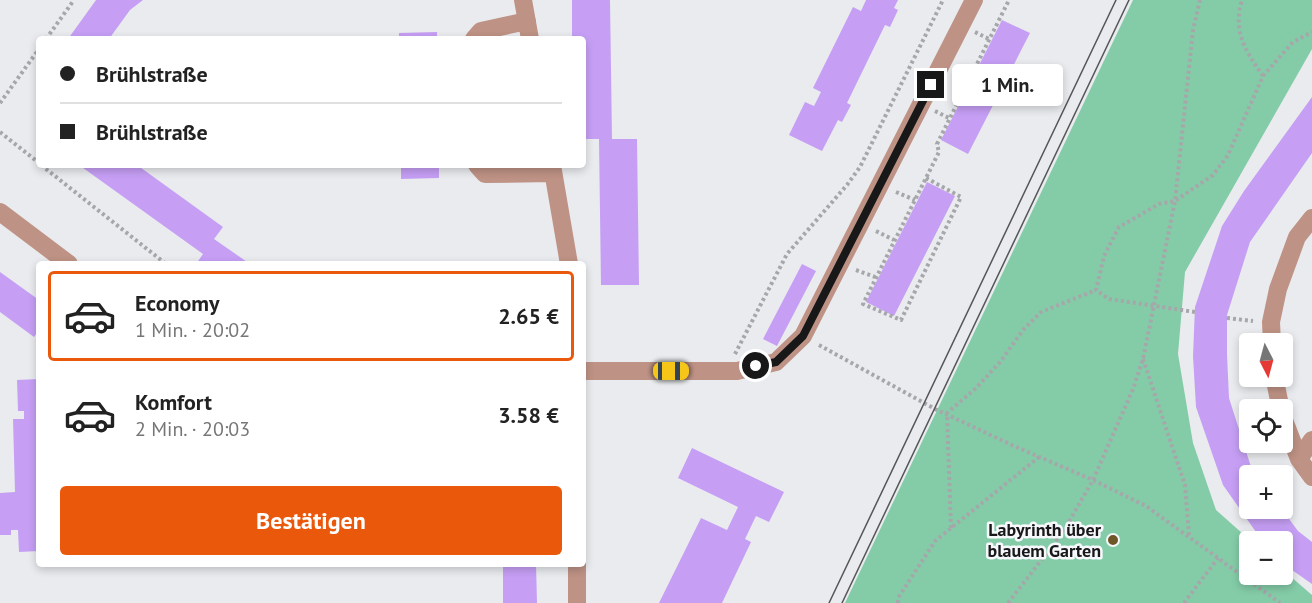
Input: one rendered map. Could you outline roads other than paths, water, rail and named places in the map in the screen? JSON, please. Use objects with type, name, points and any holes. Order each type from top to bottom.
[{"type":"street","points":[[477,36],[481,31],[529,30],[523,0]]},
{"type":"street","points":[[586,371],[737,371],[776,362],[803,336],[974,0]]},
{"type":"street","points":[[480,168],[485,174],[552,169],[568,261]]},
{"type":"street","points":[[0,212],[65,261]]},
{"type":"street","points":[[1272,333],[1271,322],[1278,289],[1297,237],[1312,218]]},
{"type":"street","points":[[1299,459],[1312,440]]},
{"type":"street","points":[[1293,443],[1299,459],[1312,477]]},
{"type":"street","points":[[577,567],[577,603]]},
{"type":"tram line","points":[[829,603],[1116,0]]},
{"type":"tram line","points":[[842,603],[1129,0]]},
{"type":"place","name":"Labyrinth über blauem Garten","points":[[1113,540]]}]
